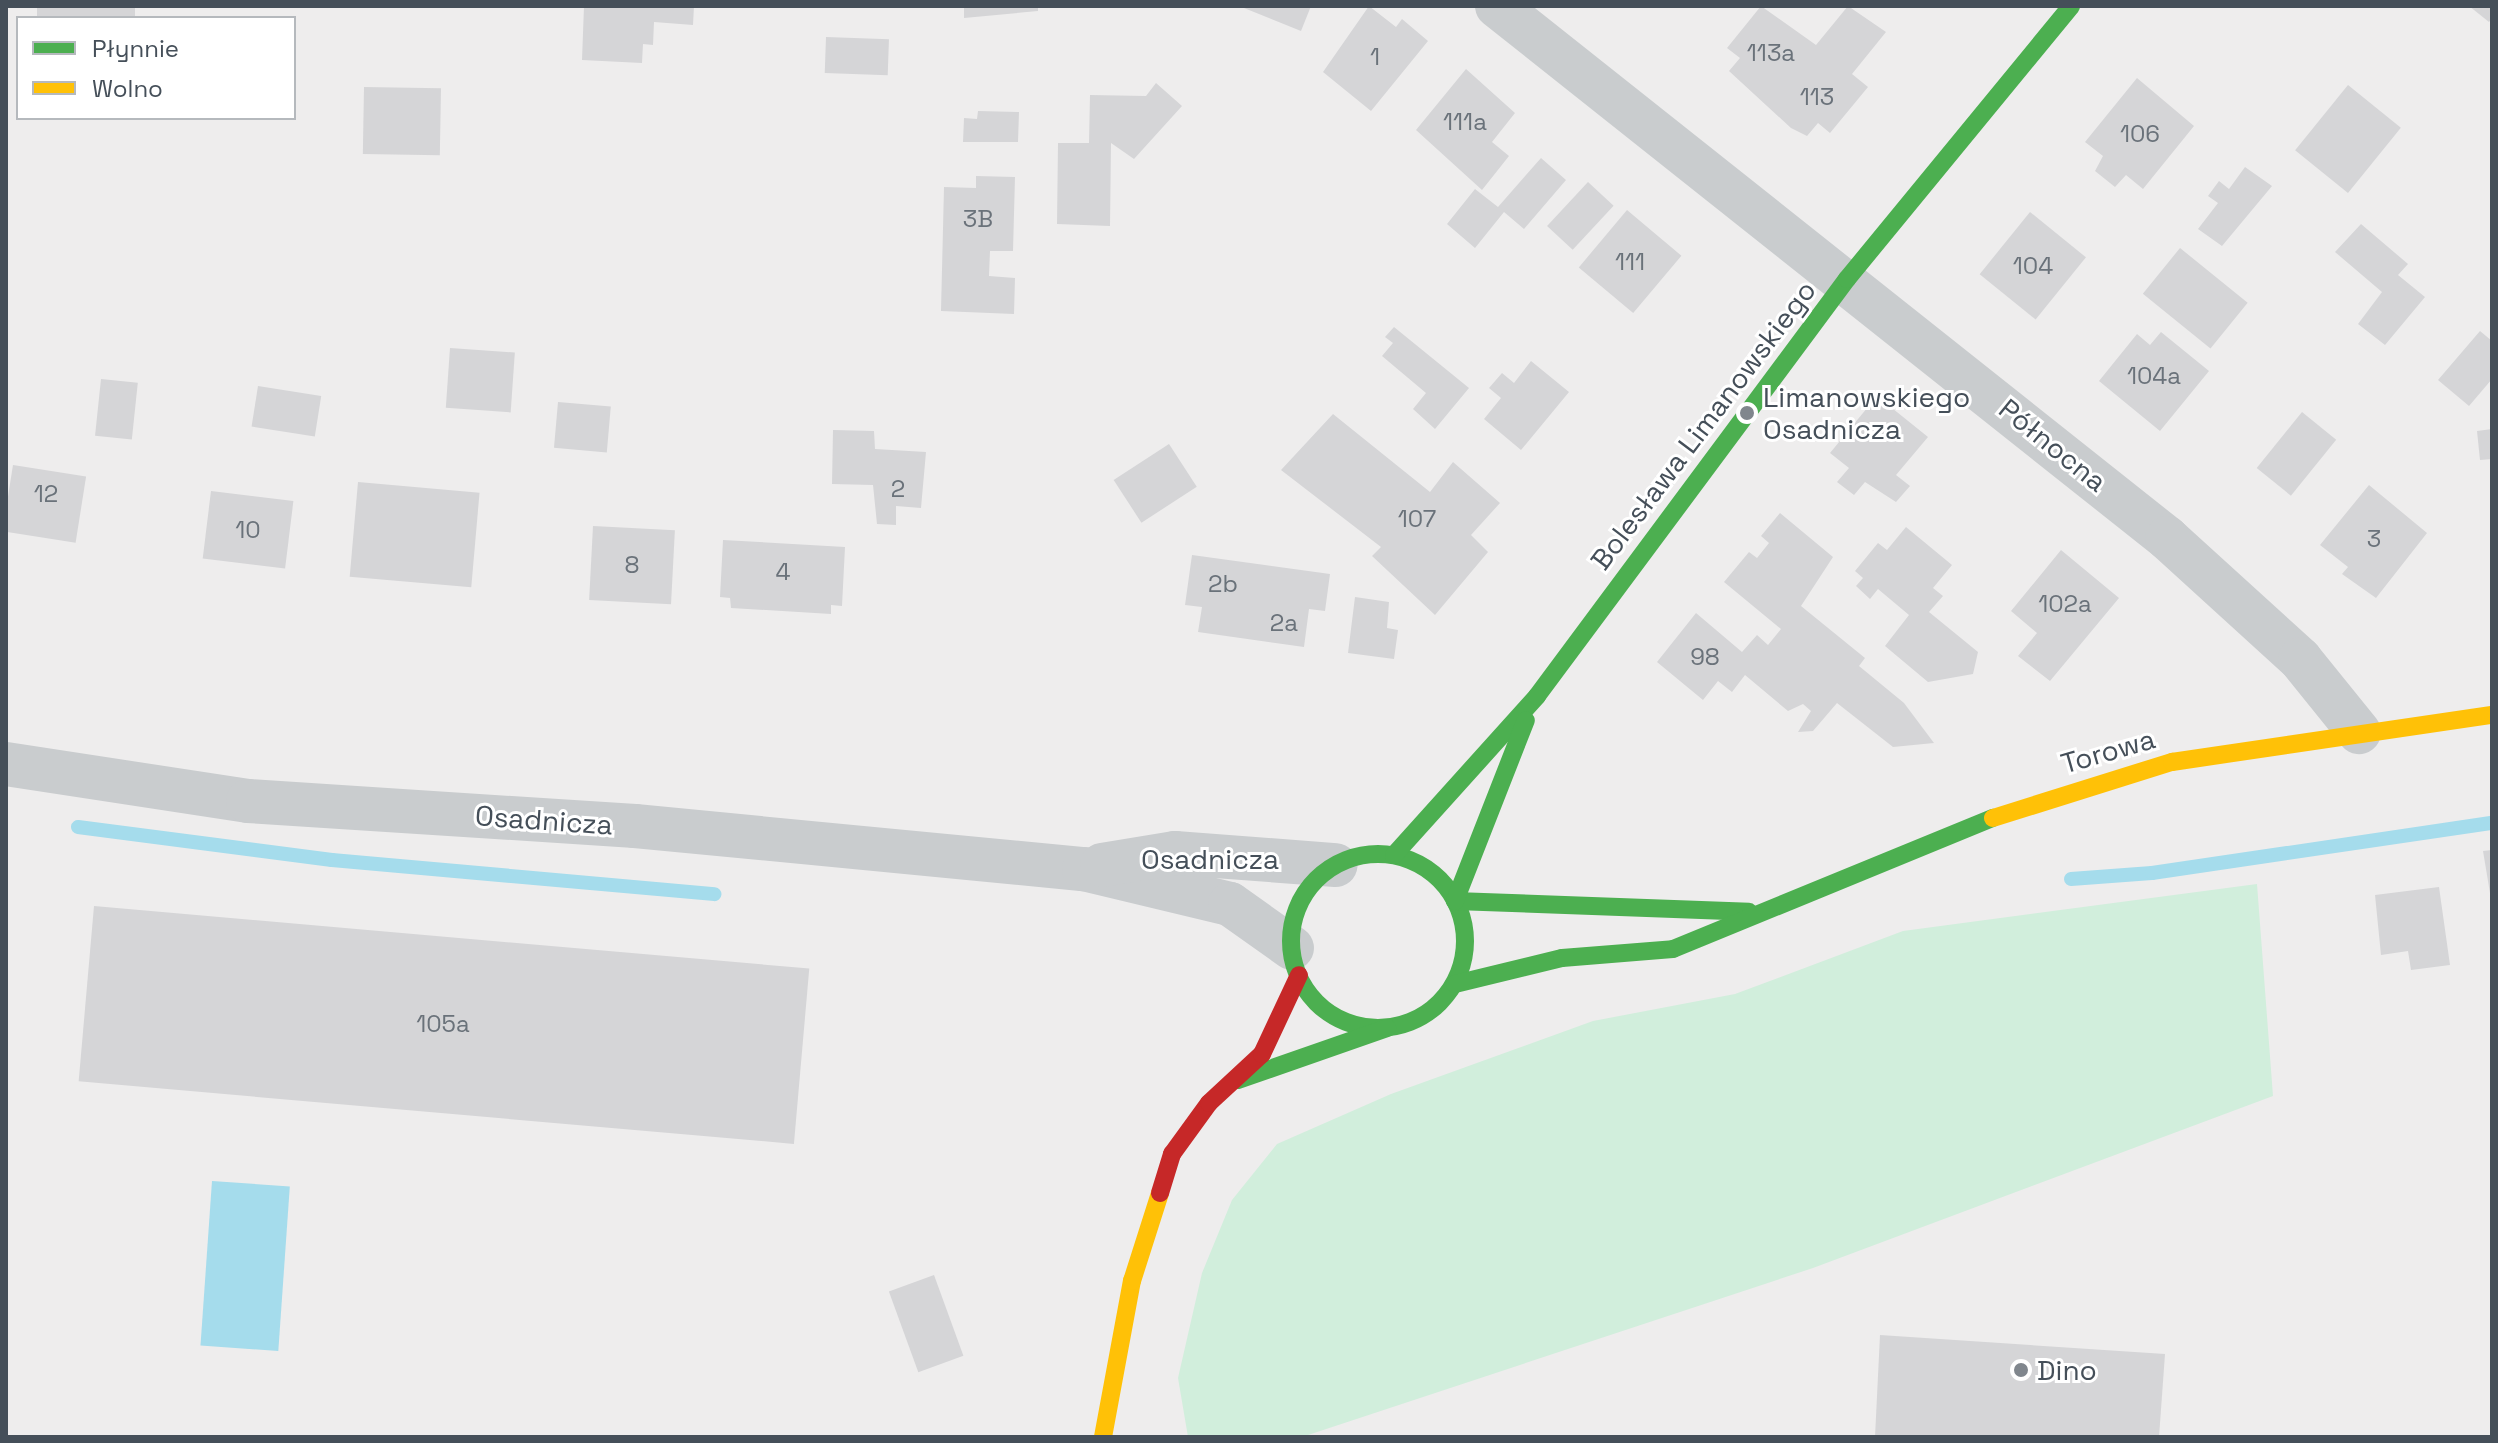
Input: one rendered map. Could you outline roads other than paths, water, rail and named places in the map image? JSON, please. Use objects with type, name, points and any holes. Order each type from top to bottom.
[{"type":"street","name":"Bolesława Limanowskiego","points":[[1394,855],[1474,759],[1537,696],[1847,279],[2071,6]]},
{"type":"street","name":"Północna","points":[[1503,8],[1847,279],[2167,538],[2300,659],[2359,732]]},
{"type":"street","name":"Bolesława Limanowskiego","points":[[1455,901],[1482,819],[1537,696]]},
{"type":"street","name":"Torowa","points":[[1455,984],[1562,958],[1673,949],[1759,912],[2088,784],[2172,762],[2359,732],[2492,715]]},
{"type":"street","name":"Osadnicza","points":[[6,764],[248,801],[635,826],[1084,869],[1230,904],[1296,962]]},
{"type":"street","name":"Osadnicza","points":[[1084,869],[1175,853],[1336,865]]},
{"type":"street","points":[[1103,1437],[1132,1281],[1172,1154],[1232,1083],[1262,1054],[1296,962],[1297,909],[1312,883],[1336,865],[1364,855],[1394,855],[1431,873],[1455,901],[1465,931],[1455,984],[1414,1021],[1232,1083]]},
{"type":"street","name":"Torowa","points":[[1455,901],[1759,912]]},
{"type":"street","points":[[1296,962],[1331,1015],[1387,1028]]},
{"type":"water","points":[[212,1181],[290,1186],[278,1351],[200,1346]]},
{"type":"waterway","points":[[2071,879],[2152,873],[2492,823]]},
{"type":"waterway","points":[[78,827],[332,860],[714,894]]},
{"type":"place","name":"Limanowskiego Osadnicza","points":[[1747,413]]},
{"type":"place","name":"Dino","points":[[2021,1370]]}]
